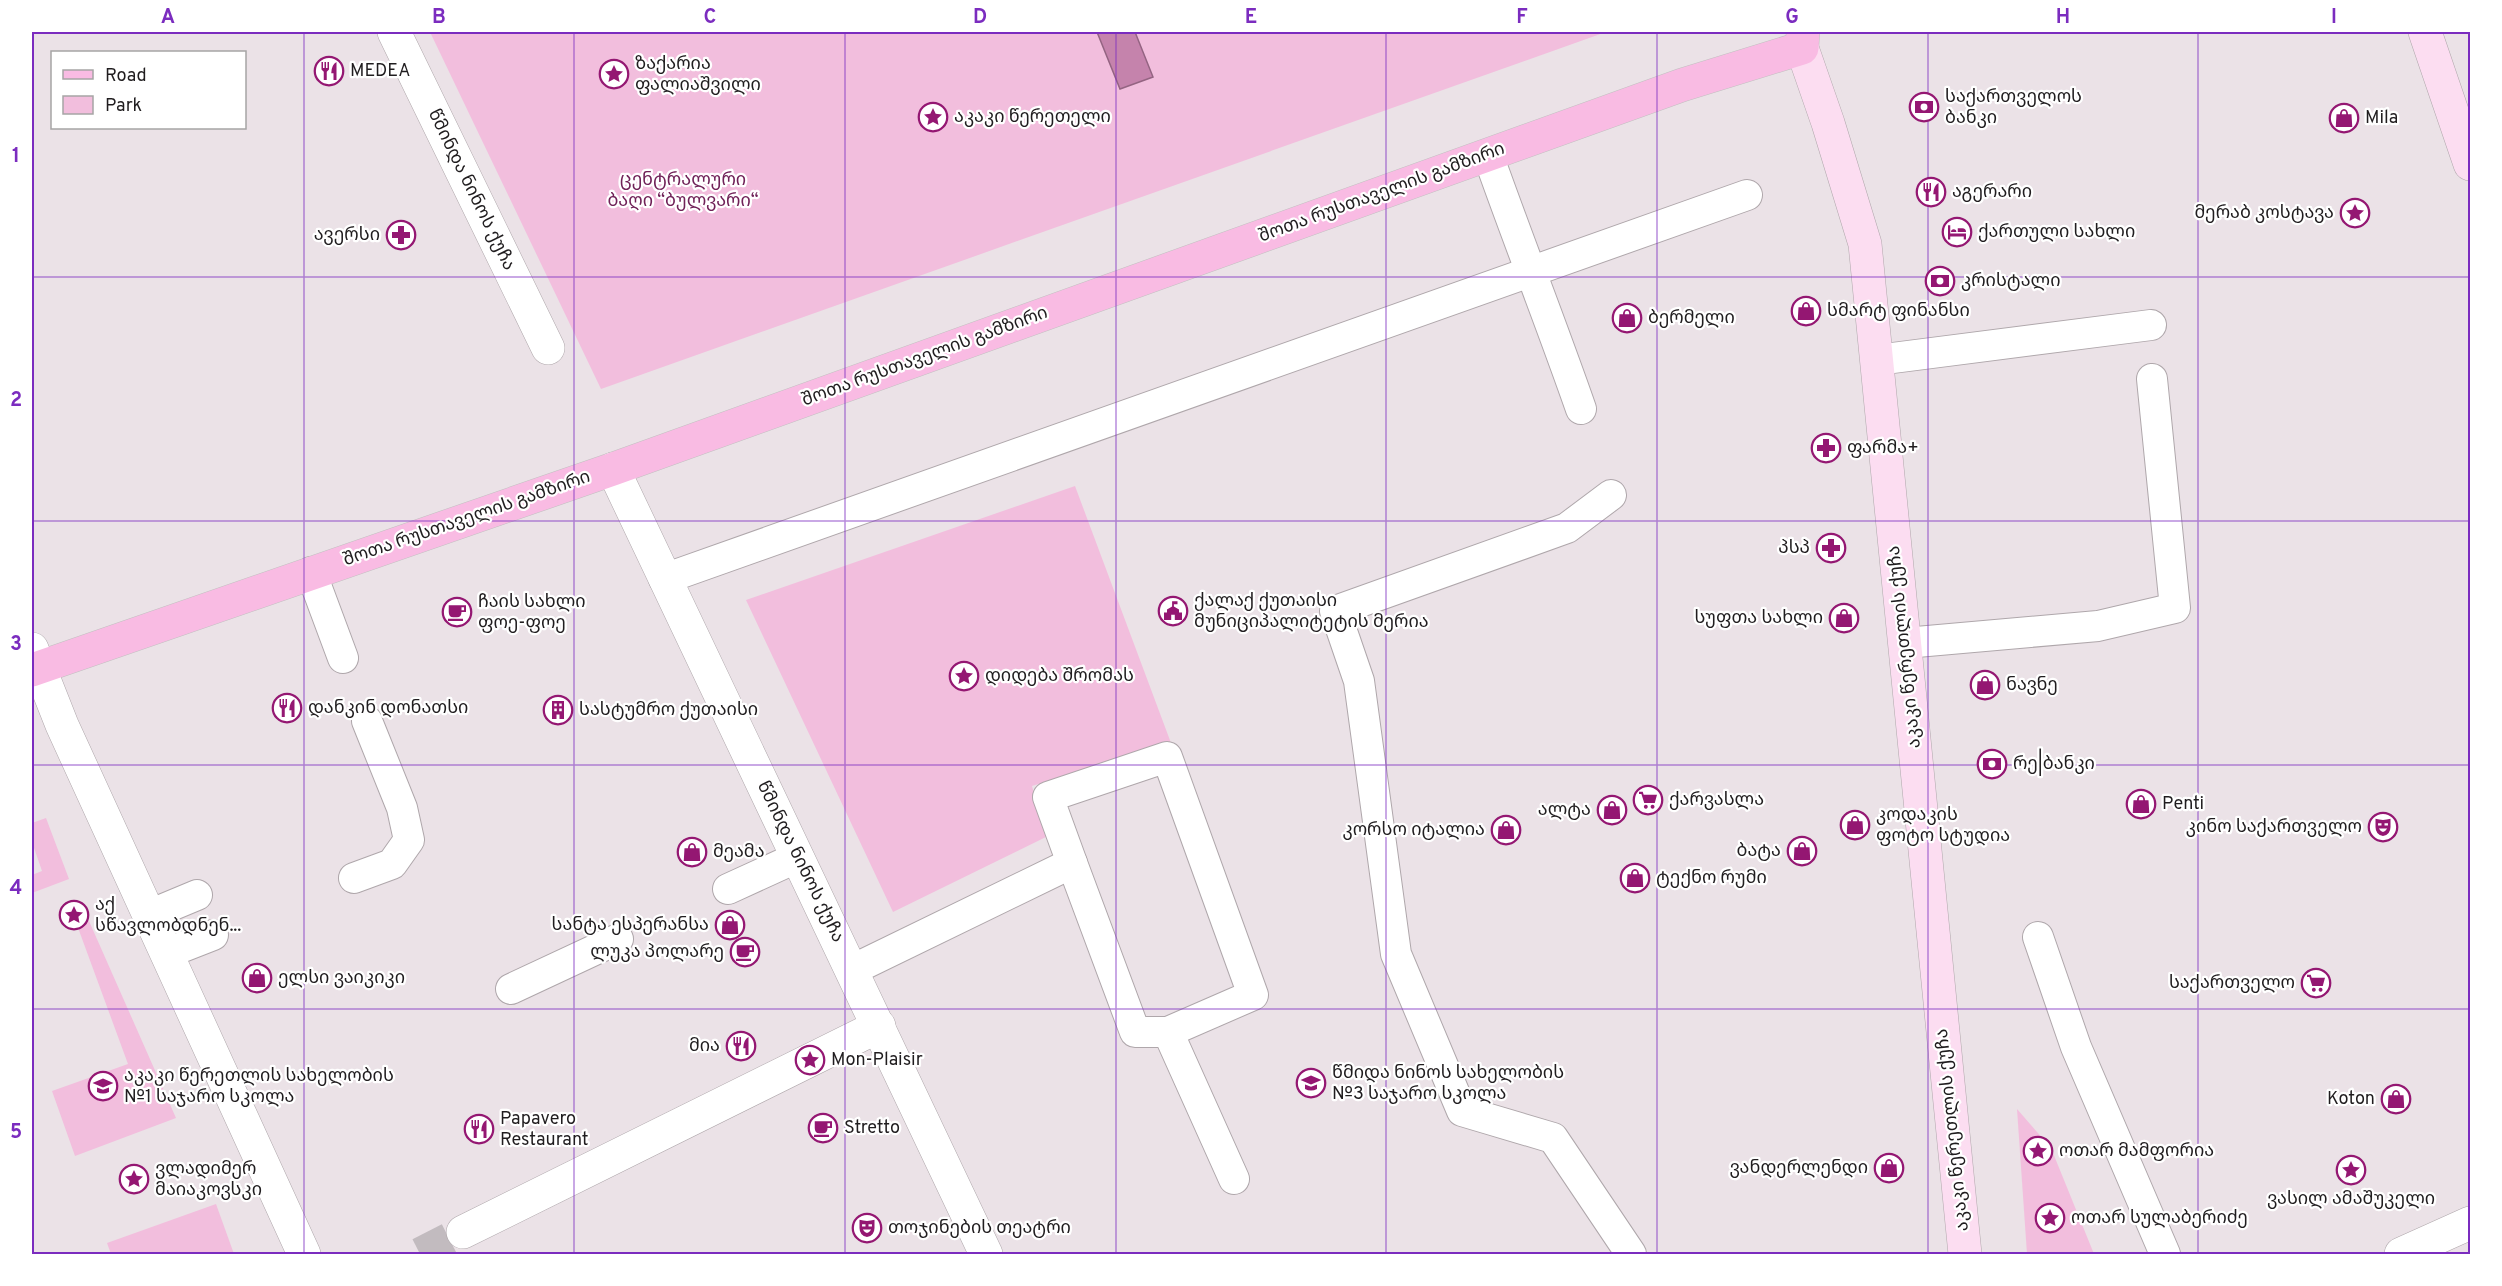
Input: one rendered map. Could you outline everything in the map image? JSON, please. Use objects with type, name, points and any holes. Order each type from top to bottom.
[{"type":"main road","points":[[2425,32],[2470,164]]},
{"type":"main road","name":"შოთა რუსთაველის გამზირი","points":[[35,662],[311,572],[613,469],[1682,86],[1803,40]]},
{"type":"main road","name":"აკაკი წერეთლის ქუჩა","points":[[1803,40],[1865,244],[1965,1254]]},
{"type":"street","name":"წმინდა ნინოს ქუჩა","points":[[394,32],[548,348]]},
{"type":"street","name":"წმინდა ნინოს ქუჩა","points":[[613,469],[986,1254]]},
{"type":"street","points":[[35,662],[304,1254]]},
{"type":"street","points":[[463,1233],[879,1026]]},
{"type":"street","points":[[2401,1254],[2470,1223]]},
{"type":"lane","points":[[1488,155],[1581,408]]},
{"type":"lane","points":[[664,579],[1747,195]]},
{"type":"lane","points":[[1877,360],[2151,325]]},
{"type":"lane","points":[[1905,643],[2098,626],[2175,608],[2152,379]]},
{"type":"lane","points":[[1611,495],[1567,528],[1335,610],[1359,681],[1396,954],[1462,1111],[1553,1138],[1631,1254]]},
{"type":"lane","points":[[311,572],[343,658]]},
{"type":"lane","points":[[354,878],[392,864],[409,840],[402,808],[367,721]]},
{"type":"lane","points":[[1167,757],[1253,995],[1168,1032],[1135,1032],[1048,797],[1167,757]]},
{"type":"lane","points":[[728,889],[798,857]]},
{"type":"lane","points":[[852,970],[1072,863]]},
{"type":"lane","points":[[149,915],[197,895]]},
{"type":"lane","points":[[167,953],[213,935]]},
{"type":"lane","points":[[2038,937],[2076,1047],[2165,1254]]},
{"type":"lane","points":[[511,989],[618,939]]},
{"type":"lane","points":[[1168,1032],[1234,1179]]},
{"type":"green space","name":"ცენტრალური ბაღი “ბულვარი“","points":[[430,32],[1606,32],[601,389]]},
{"type":"green space","points":[[1075,486],[1171,743],[1032,786],[1046,837],[893,912],[746,600]]},
{"type":"green space","points":[[46,818],[69,879],[32,893],[32,875],[42,871],[32,842],[32,823]]},
{"type":"green space","points":[[89,921],[176,1118],[75,1156],[52,1091],[128,1064],[77,925]]},
{"type":"green space","points":[[2017,1109],[2051,1148],[2094,1254],[2027,1254]]},
{"type":"green space","points":[[216,1204],[234,1254],[111,1254],[107,1243]]},
{"type":"shaded area","points":[[1097,32],[1135,32],[1153,77],[1120,89]]},
{"type":"tunnel","points":[[420,1254],[463,1232]]},
{"type":"place","name":"MEDEA","points":[[329,71]]},
{"type":"place","name":"ზაქარია ფალიაშვილი","points":[[614,74]]},
{"type":"place","name":"საქართველოს ბანკი","points":[[1924,107]]},
{"type":"place","name":"აკაკი წერეთელი","points":[[933,117]]},
{"type":"place","name":"Mila","points":[[2344,118]]},
{"type":"place","name":"აგერარი","points":[[1931,192]]},
{"type":"place","name":"მერაბ კოსტავა","points":[[2355,213]]},
{"type":"place","name":"ქართული სახლი","points":[[1957,232]]},
{"type":"place","name":"ავერსი","points":[[401,235]]},
{"type":"place","name":"კრისტალი","points":[[1940,281]]},
{"type":"place","name":"სმარტ ფინანსი","points":[[1806,311]]},
{"type":"place","name":"ბერმელი","points":[[1627,318]]},
{"type":"place","name":"ფარმა+","points":[[1826,448]]},
{"type":"place","name":"პსპ","points":[[1831,548]]},
{"type":"place","name":"ქალაქ ქუთაისი მუნიციპალიტეტის მერია","points":[[1173,611]]},
{"type":"place","name":"ჩაის სახლი ფოე-ფოე","points":[[457,612]]},
{"type":"place","name":"სუფთა სახლი","points":[[1844,618]]},
{"type":"place","name":"დიდება შრომას","points":[[964,676]]},
{"type":"place","name":"ნავნე","points":[[1985,685]]},
{"type":"place","name":"დანკინ დონათსი","points":[[287,708]]},
{"type":"place","name":"სასტუმრო ქუთაისი","points":[[558,710]]},
{"type":"place","name":"რე|ბანკი","points":[[1992,764]]},
{"type":"place","name":"ქარვასლა","points":[[1648,800]]},
{"type":"place","name":"Penti","points":[[2141,804]]},
{"type":"place","name":"ალტა","points":[[1612,810]]},
{"type":"place","name":"კოდაკის ფოტო სტუდია","points":[[1855,825]]},
{"type":"place","name":"კინო საქართველო","points":[[2383,827]]},
{"type":"place","name":"კორსო იტალია","points":[[1506,830]]},
{"type":"place","name":"ბატა","points":[[1802,851]]},
{"type":"place","name":"მეამა","points":[[692,852]]},
{"type":"place","name":"ტექნო რუმი","points":[[1635,878]]},
{"type":"place","name":"აქ სწავლობდნენ...","points":[[74,915]]},
{"type":"place","name":"სანტა ესპერანსა","points":[[730,925]]},
{"type":"place","name":"ლუკა პოლარე","points":[[745,952]]},
{"type":"place","name":"ელსი ვაიკიკი","points":[[257,978]]},
{"type":"place","name":"საქართველო","points":[[2316,983]]},
{"type":"place","name":"მია","points":[[741,1046]]},
{"type":"place","name":"Mon-Plaisir","points":[[810,1060]]},
{"type":"place","name":"წმიდა ნინოს სახელობის №3 საჯარო სკოლა","points":[[1311,1083]]},
{"type":"place","name":"აკაკი წერეთლის სახელობის №1 საჯარო სკოლა","points":[[103,1086]]},
{"type":"place","name":"Koton","points":[[2396,1099]]},
{"type":"place","name":"Stretto","points":[[823,1128]]},
{"type":"place","name":"Papavero Restaurant","points":[[479,1129]]},
{"type":"place","name":"ოთარ მამფორია","points":[[2038,1151]]},
{"type":"place","name":"ვანდერლენდი","points":[[1889,1168]]},
{"type":"place","name":"ვასილ ამაშუკელი","points":[[2351,1170]]},
{"type":"place","name":"ვლადიმერ მაიაკოვსკი","points":[[134,1179]]},
{"type":"place","name":"ოთარ სულაბერიძე","points":[[2050,1218]]},
{"type":"place","name":"თოჯინების თეატრი","points":[[867,1228]]}]
